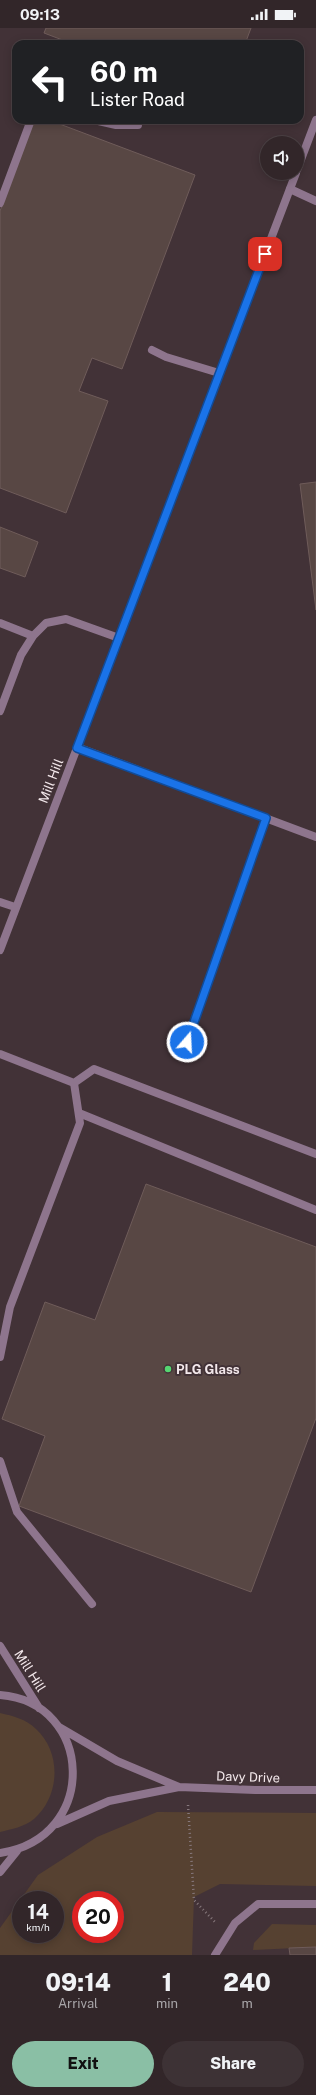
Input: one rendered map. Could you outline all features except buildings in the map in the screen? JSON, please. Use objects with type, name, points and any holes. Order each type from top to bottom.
[{"type":"street","points":[[304,152],[316,120]]},
{"type":"street","points":[[0,203],[30,124]]},
{"type":"street","points":[[112,124],[138,125]]},
{"type":"street","name":"Mill Hill","points":[[0,950],[15,907],[293,180]]},
{"type":"street","points":[[290,189],[316,201]]},
{"type":"street","points":[[152,350],[166,357],[220,373]]},
{"type":"street","points":[[0,711],[21,655],[33,636],[46,623],[66,619],[119,638]]},
{"type":"street","points":[[0,623],[33,636]]},
{"type":"street","points":[[77,748],[316,837]]},
{"type":"street","points":[[187,1042],[266,818]]},
{"type":"street","points":[[0,902],[15,907]]},
{"type":"street","points":[[0,1054],[74,1083]]},
{"type":"street","points":[[74,1083],[94,1069],[316,1154]]},
{"type":"street","points":[[0,1357],[10,1307],[80,1123],[74,1083]]},
{"type":"street","points":[[79,1113],[316,1210]]},
{"type":"street","points":[[0,1461],[17,1512],[92,1604]]},
{"type":"street","name":"Mill Hill","points":[[0,1646],[39,1708]]},
{"type":"street","points":[[0,1695],[14,1696],[39,1708],[59,1727],[71,1752],[74,1779],[69,1803],[57,1824],[39,1840],[17,1850],[0,1853]]},
{"type":"street","name":"Davy Drive","points":[[59,1727],[117,1761],[182,1787]]},
{"type":"street","name":"Davy Drive","points":[[57,1824],[109,1801],[182,1787],[255,1790],[316,1790]]},
{"type":"street","points":[[0,1872],[17,1850]]},
{"type":"street","points":[[216,1955],[235,1923],[258,1904],[316,1904]]},
{"type":"path","points":[[182,1787],[194,1900],[227,1936]]},
{"type":"shaded area","points":[[0,1713],[24,1720],[36,1729],[50,1750],[54,1762],[54,1774],[53,1787],[43,1810],[30,1822],[13,1829],[0,1832]]},
{"type":"shaded area","points":[[157,1812],[316,1813],[316,1886],[220,1884],[194,1897],[192,1955],[0,1955],[0,1928],[12,1911],[12,1943],[64,1943],[64,1891],[27,1891],[38,1875],[97,1837]]},
{"type":"shaded area","points":[[272,1924],[316,1925],[316,1947],[253,1950],[254,1943]]},
{"type":"place","name":"PLG Glass","points":[[168,1369]]},
{"type":"route","points":[[187,1042],[266,818],[77,748],[265,254]]}]
